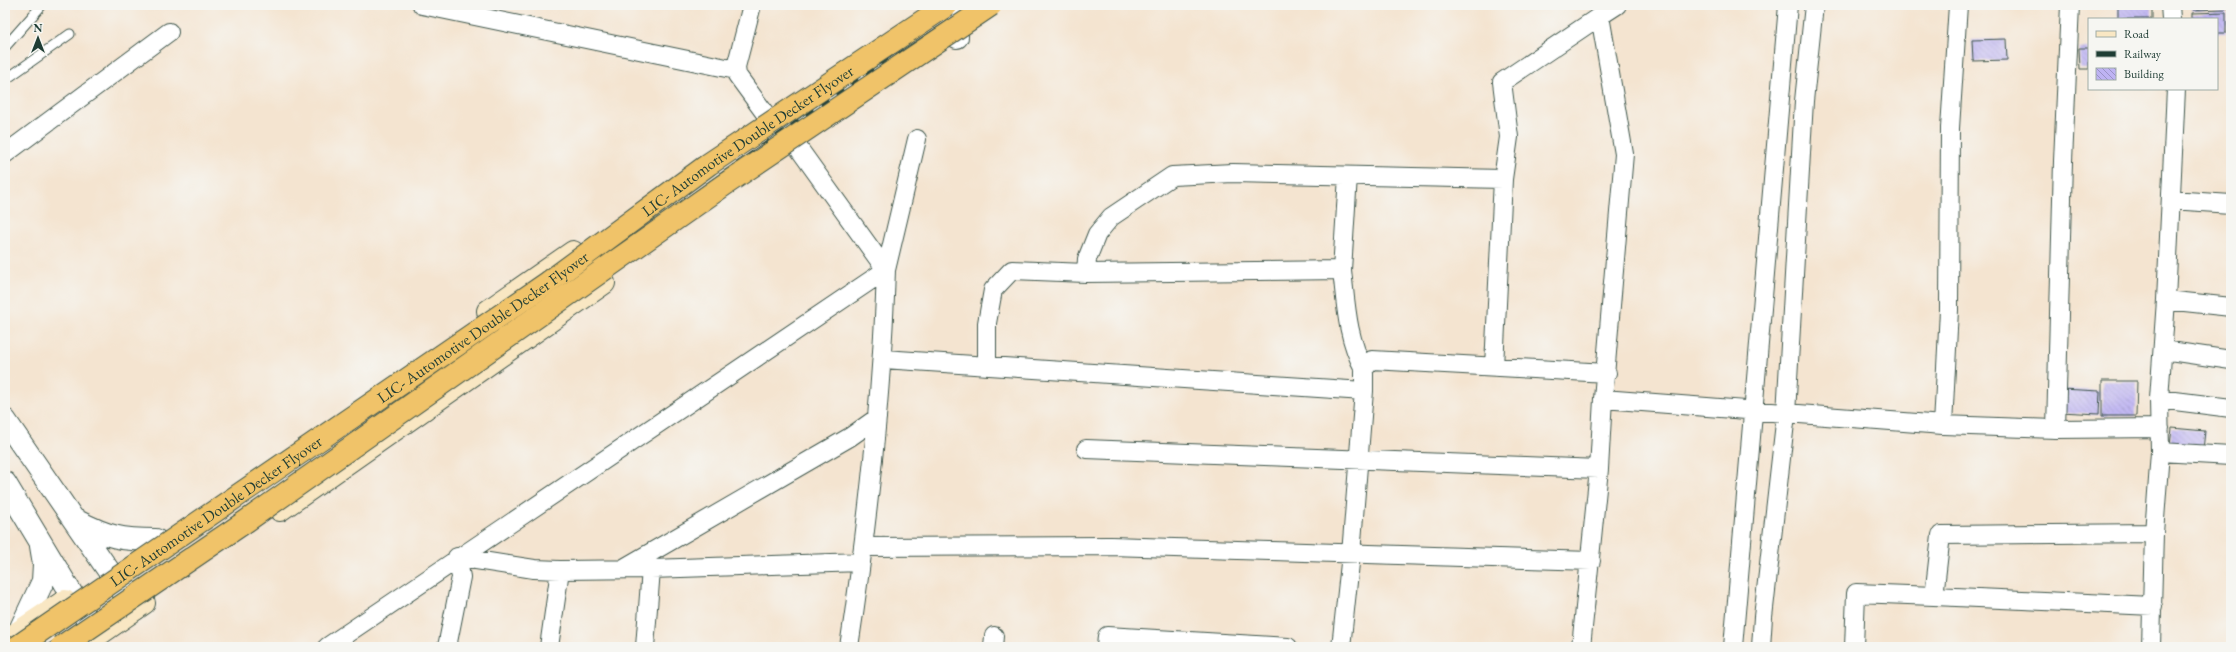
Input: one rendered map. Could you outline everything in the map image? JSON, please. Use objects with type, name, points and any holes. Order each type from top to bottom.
[{"type":"main road","name":"LIC- Automotive Double Decker Flyover","points":[[61,647],[245,522],[724,185],[991,5]]},
{"type":"main road","points":[[89,642],[365,452],[798,146],[1004,5]]},
{"type":"main road","points":[[14,640],[73,596],[334,418],[767,116],[935,6]]},
{"type":"main road","name":"LIC- Automotive Double Decker Flyover","points":[[14,640],[546,284],[709,164],[935,6]]},
{"type":"street","points":[[422,5],[736,70]]},
{"type":"street","points":[[752,5],[736,70],[737,75],[767,116],[798,146],[886,270]]},
{"type":"street","points":[[957,37],[958,5]]},
{"type":"street","points":[[1494,367],[1503,179],[1509,137],[1502,82],[1616,5]]},
{"type":"street","points":[[1733,647],[1752,410],[1788,5]]},
{"type":"street","points":[[1762,647],[1786,414],[1804,101],[1814,5]]},
{"type":"street","points":[[1943,425],[1949,310],[1950,128],[1958,5]]},
{"type":"street","points":[[2056,429],[2070,5]]},
{"type":"street","points":[[2170,5],[2171,18]]},
{"type":"street","points":[[926,58],[935,6]]},
{"type":"street","points":[[1582,647],[1600,469],[1603,398],[1607,373],[1624,154],[1600,16]]},
{"type":"street","points":[[5,154],[169,32]]},
{"type":"street","points":[[2151,647],[2154,533],[2160,452],[2159,398],[2166,300],[2176,90]]},
{"type":"street","points":[[849,647],[862,555],[883,359],[886,270],[917,139]]},
{"type":"street","points":[[1086,273],[1087,259],[1097,234],[1111,217],[1172,176],[1232,173],[1503,179]]},
{"type":"street","points":[[1341,647],[1351,554],[1364,391],[1364,369],[1355,353],[1348,328],[1342,270],[1348,176]]},
{"type":"street","points":[[2171,200],[2231,204]]},
{"type":"street","points":[[327,647],[886,270]]},
{"type":"street","points":[[987,366],[987,323],[993,290],[1012,270],[1086,273],[1342,270]]},
{"type":"street","points":[[2166,300],[2231,307]]},
{"type":"street","points":[[2163,350],[2231,360]]},
{"type":"street","points":[[883,359],[1364,391]]},
{"type":"street","points":[[1364,369],[1372,360],[1607,373]]},
{"type":"street","points":[[1603,398],[1786,414],[1943,425],[2056,429],[2160,428]]},
{"type":"street","points":[[2159,398],[2231,408]]},
{"type":"street","points":[[623,568],[850,438],[877,418]]},
{"type":"street","points":[[5,420],[135,609]]},
{"type":"street","points":[[1086,449],[1600,469]]},
{"type":"street","points":[[2160,452],[2231,456]]},
{"type":"street","points":[[5,483],[73,596],[89,642]]},
{"type":"street","points":[[74,520],[103,535],[116,538],[156,540]]},
{"type":"street","points":[[1934,596],[1941,535],[2154,533]]},
{"type":"street","points":[[14,640],[43,581],[44,564],[40,541]]},
{"type":"street","points":[[457,558],[534,569],[651,569],[862,555],[1111,546],[1591,561]]},
{"type":"street","points":[[447,647],[461,577],[457,558]]},
{"type":"street","points":[[1740,567],[1769,568]]},
{"type":"street","points":[[645,647],[651,569]]},
{"type":"street","points":[[549,647],[560,570]]},
{"type":"street","points":[[1854,647],[1856,593],[2153,606]]},
{"type":"street","points":[[1106,647],[1107,636],[1288,647]]},
{"type":"lane","points":[[5,47],[42,5]]},
{"type":"lane","points":[[5,80],[70,34]]},
{"type":"building","points":[[2118,5],[2152,5],[2152,18],[2118,18]]},
{"type":"building","points":[[2192,5],[2226,5],[2226,9],[2193,10]]},
{"type":"building","points":[[2226,12],[2226,33],[2218,33],[2218,18],[2192,18],[2192,13]]},
{"type":"building","points":[[2006,39],[2007,60],[1973,61],[1972,40]]},
{"type":"building","points":[[2079,48],[2088,48],[2088,69],[2080,69]]},
{"type":"building","points":[[2102,381],[2137,381],[2136,416],[2102,416]]},
{"type":"building","points":[[2061,389],[2100,391],[2099,414],[2060,412]]},
{"type":"building","points":[[2172,428],[2205,431],[2203,450],[2170,446]]},
{"type":"railway","points":[[29,647],[474,341],[705,173],[838,81],[957,5]]},
{"type":"railway","points":[[47,647],[480,349],[711,182],[843,90],[976,5]]}]
